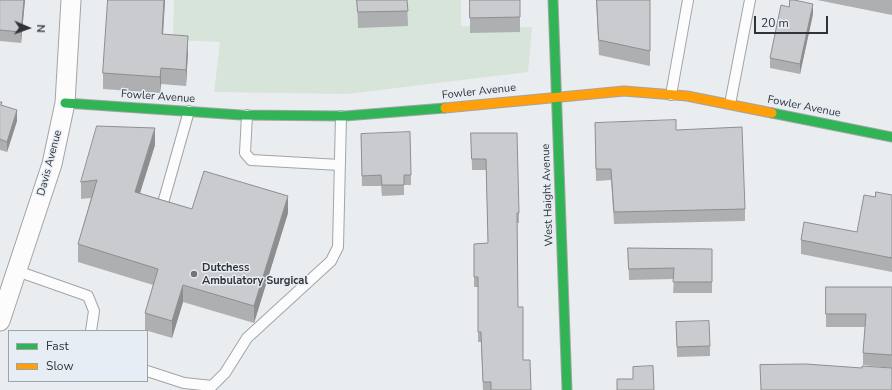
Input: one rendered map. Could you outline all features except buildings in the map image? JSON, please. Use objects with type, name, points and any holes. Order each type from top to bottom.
[{"type":"main road","name":"West Haight Avenue","points":[[553,0],[568,390]]},
{"type":"main road","name":"Fowler Avenue","points":[[65,103],[247,115],[341,116],[446,108],[557,96],[624,91],[687,96],[892,137]]},
{"type":"street","name":"Davis Avenue","points":[[0,321],[52,164],[65,103],[71,0]]},
{"type":"lane","points":[[671,95],[688,0]]},
{"type":"lane","points":[[730,104],[750,0]]},
{"type":"lane","points":[[163,203],[189,111]]},
{"type":"lane","points":[[247,115],[245,153],[251,160],[340,165]]},
{"type":"lane","points":[[148,371],[184,383],[212,386],[225,373],[247,338],[331,261],[338,247],[341,116]]},
{"type":"lane","points":[[17,271],[88,296],[94,311],[92,330]]},
{"type":"shaded area","points":[[174,0],[461,0],[461,26],[532,27],[528,72],[347,94],[214,92],[220,42],[173,40]]},
{"type":"traffic: fast","points":[[553,0],[567,390]]},
{"type":"traffic: fast","points":[[65,103],[241,115],[345,116],[445,108]]},
{"type":"traffic: fast","points":[[772,113],[892,137]]},
{"type":"traffic: slow","points":[[445,108],[624,91],[687,96],[772,113]]},
{"type":"place","name":"Dutchess Ambulatory Surgical","points":[[194,274]]}]
